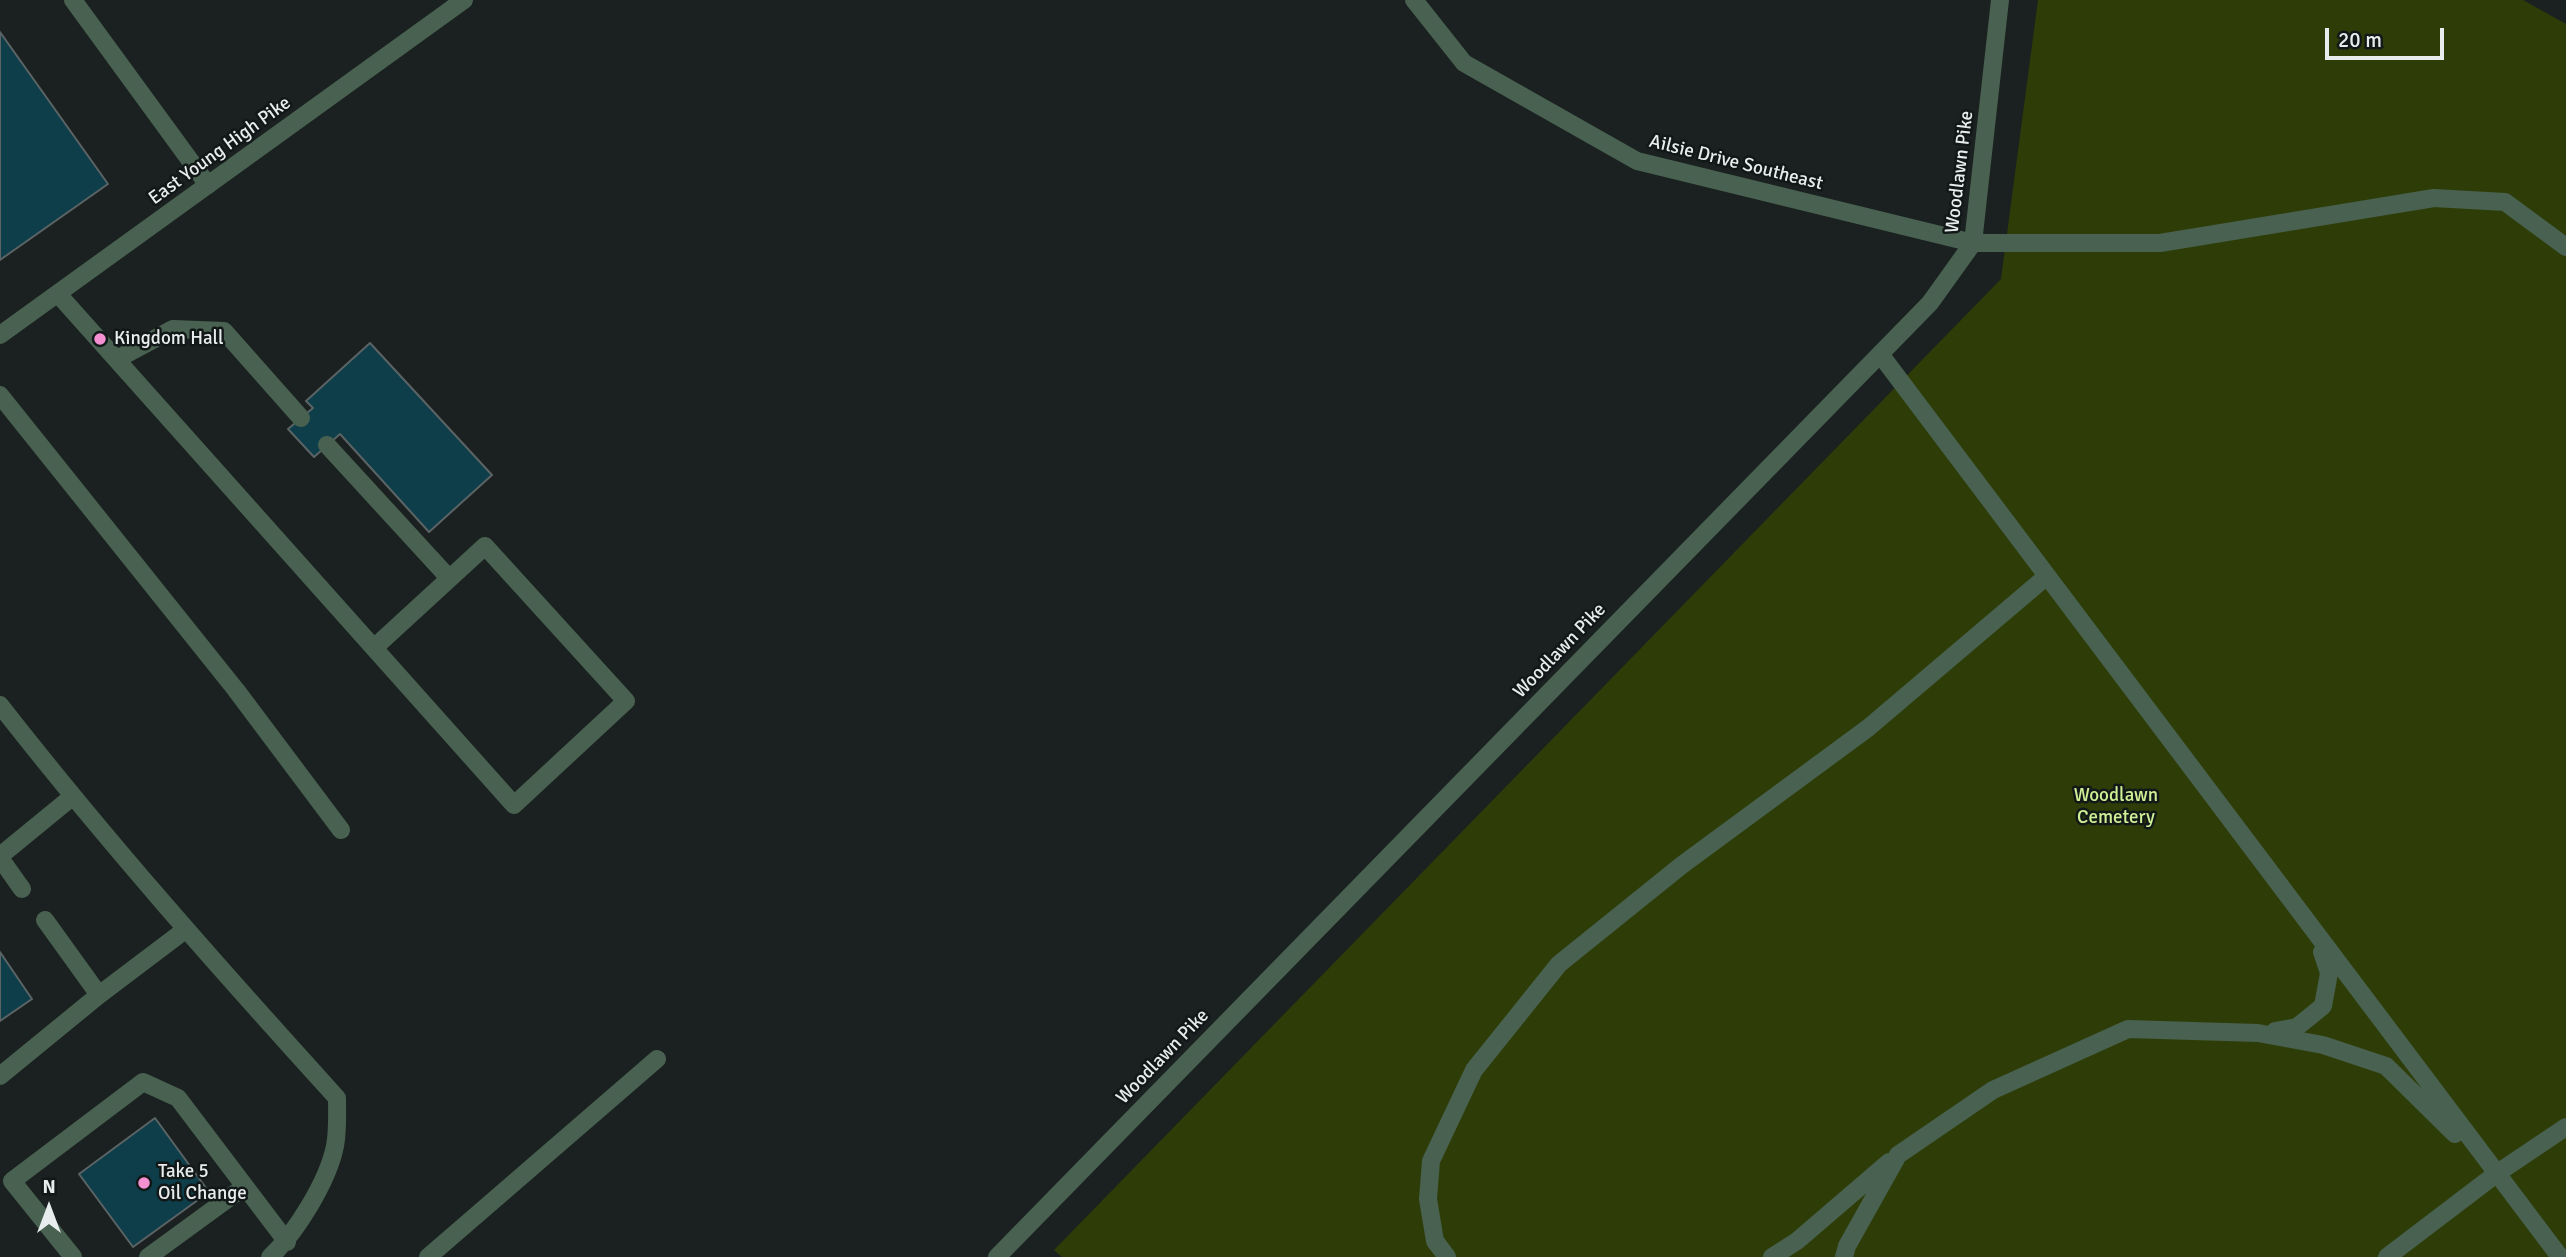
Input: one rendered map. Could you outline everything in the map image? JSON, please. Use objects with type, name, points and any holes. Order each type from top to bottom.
[{"type":"street","points":[[73,0],[208,185]]},
{"type":"street","name":"East Young High Pike","points":[[0,335],[464,0]]},
{"type":"street","name":"Ailsie Drive Southeast","points":[[1414,0],[1464,63],[1637,161],[1973,243],[2160,243],[2434,198],[2505,202],[2566,247]]},
{"type":"street","name":"Woodlawn Pike","points":[[997,1257],[1930,303],[1973,243],[2000,0]]},
{"type":"street","points":[[58,294],[514,805],[626,701],[485,546],[375,647]]},
{"type":"street","points":[[117,359],[173,329],[224,331],[301,418]]},
{"type":"street","points":[[1880,354],[2560,1257]]},
{"type":"street","points":[[0,395],[236,690],[341,830]]},
{"type":"street","points":[[327,444],[449,578]]},
{"type":"street","points":[[1447,1257],[1435,1241],[1428,1199],[1431,1161],[1474,1070],[1559,964],[1682,865],[1868,728],[2047,576]]},
{"type":"street","points":[[0,705],[72,797],[185,930],[337,1098],[335,1147],[315,1196],[287,1242],[270,1257]]},
{"type":"street","points":[[22,888],[0,857],[72,797]]},
{"type":"street","points":[[45,920],[99,995]]},
{"type":"street","points":[[0,1076],[99,995],[185,930]]},
{"type":"street","points":[[2258,1033],[2297,1027],[2323,1006],[2329,972],[2316,935]]},
{"type":"street","points":[[1772,1257],[1797,1241],[1898,1155],[1993,1090],[2128,1029],[2258,1033],[2323,1045],[2386,1066],[2496,1174],[2548,1257]]},
{"type":"street","points":[[428,1257],[657,1059]]},
{"type":"street","points":[[73,1257],[12,1181],[143,1082],[178,1098],[287,1242]]},
{"type":"street","points":[[2387,1257],[2496,1174],[2566,1127]]},
{"type":"street","points":[[1844,1257],[1847,1246],[1898,1155]]},
{"type":"street","points":[[149,1257],[244,1187]]},
{"type":"green space","name":"Woodlawn Cemetery","points":[[2038,0],[2523,0],[2566,24],[2566,1257],[1062,1257],[1054,1250],[2001,279]]},
{"type":"building","points":[[0,32],[108,184],[0,260]]},
{"type":"building","points":[[370,343],[492,475],[429,532],[340,434],[314,457],[288,429],[313,408],[306,401]]},
{"type":"building","points":[[0,952],[32,999],[0,1021]]},
{"type":"building","name":"Take 5 Oil Change","points":[[155,1118],[209,1192],[133,1247],[79,1174]]},
{"type":"place","name":"Kingdom Hall","points":[[100,339]]},
{"type":"place","name":"Take 5 Oil Change","points":[[144,1183]]}]
